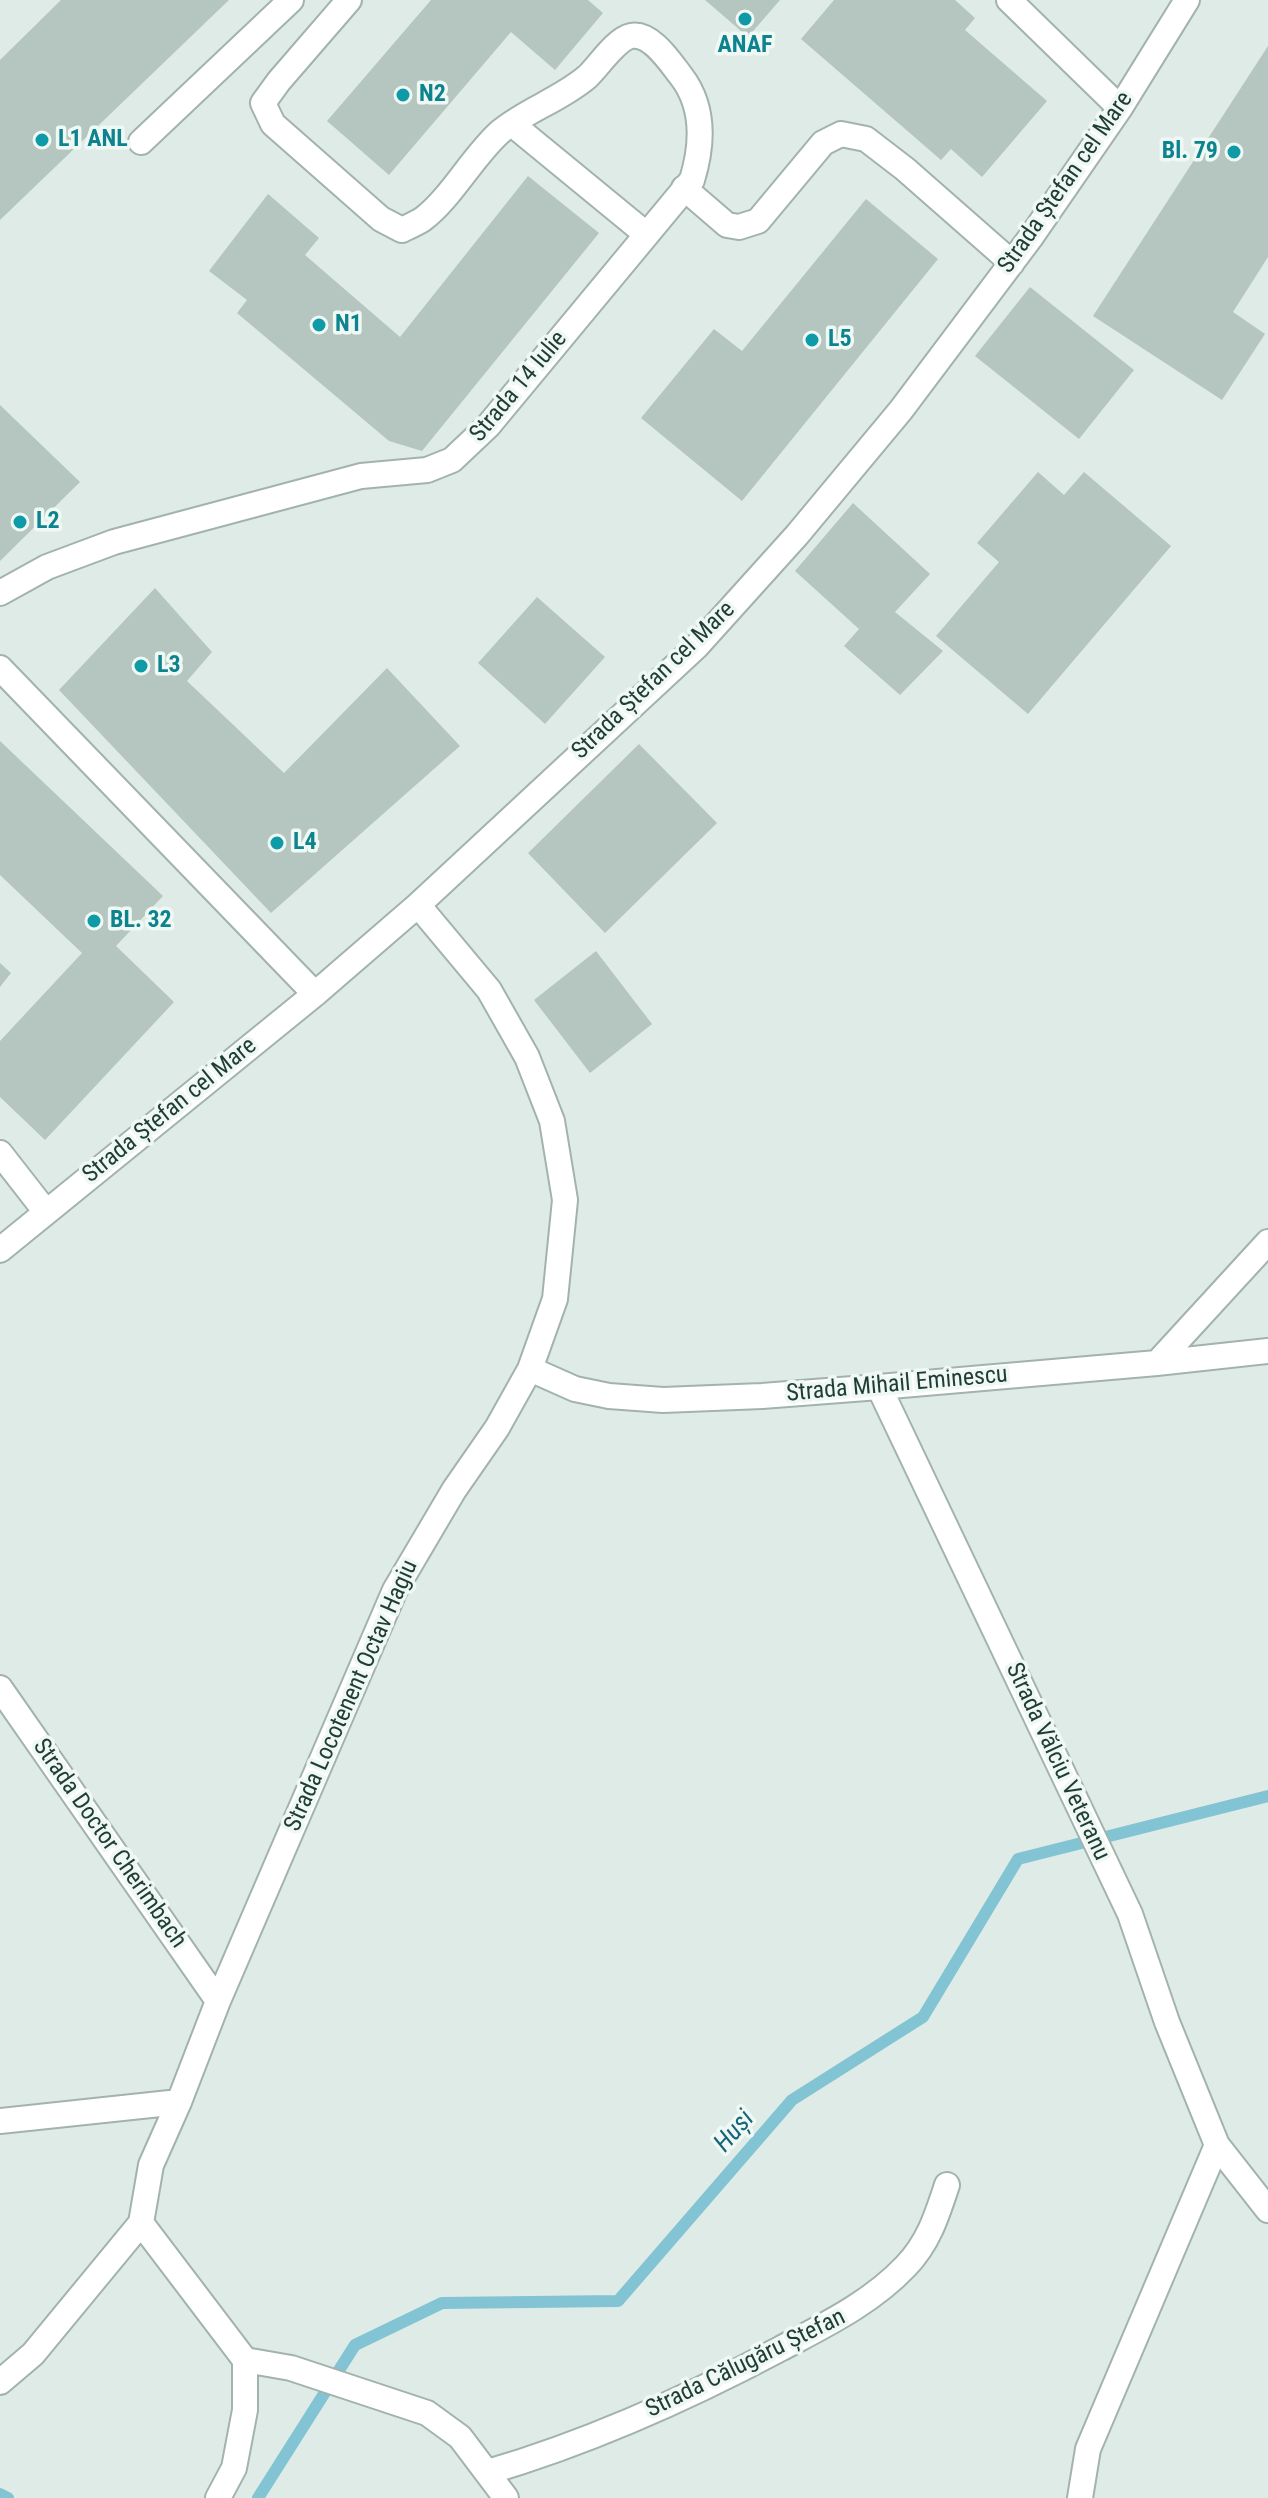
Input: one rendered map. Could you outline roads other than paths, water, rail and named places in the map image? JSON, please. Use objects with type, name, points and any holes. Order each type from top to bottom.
[{"type":"street","points":[[141,142],[291,0]]},
{"type":"street","points":[[349,0],[263,103],[273,124],[381,219],[402,230],[424,218],[499,133],[512,124],[646,234]]},
{"type":"street","points":[[1009,0],[1120,108]]},
{"type":"street","name":"Strada Ștefan cel Mare","points":[[0,1250],[315,994],[418,905],[696,647],[797,535],[901,410],[1012,263],[1120,108],[1187,0]]},
{"type":"street","name":"Strada 14 Iulie","points":[[0,593],[47,567],[114,542],[361,476],[427,470],[452,460],[488,426],[692,180],[700,154],[700,120],[689,86],[667,58],[646,39],[633,35],[625,38],[589,75],[564,95],[512,124]]},
{"type":"street","points":[[684,188],[727,225],[739,227],[758,221],[823,143],[841,134],[866,139],[1012,263]]},
{"type":"street","points":[[0,668],[315,994]]},
{"type":"street","name":"Strada Locotenent Octav Hagiu","points":[[141,2223],[151,2165],[395,1590],[454,1490],[497,1428],[530,1369],[555,1299],[565,1200],[552,1121],[527,1057],[489,990],[418,905]]},
{"type":"street","points":[[0,1153],[46,1212]]},
{"type":"street","points":[[1157,1363],[1268,1242]]},
{"type":"street","name":"Strada Mihail Eminescu","points":[[530,1369],[575,1389],[609,1396],[663,1400],[879,1387],[1268,1351]]},
{"type":"street","name":"Strada Vălciu Veteranu","points":[[879,1387],[1130,1914],[1167,2022],[1217,2145],[1268,2210]]},
{"type":"street","name":"Strada Doctor Cherimbach","points":[[0,1688],[218,2001]]},
{"type":"street","points":[[0,2121],[179,2102]]},
{"type":"street","points":[[1080,2498],[1088,2449],[1217,2145]]},
{"type":"street","name":"Strada Călugăru Ștefan","points":[[488,2472],[581,2443],[717,2382],[855,2309],[906,2266],[929,2236],[947,2185]]},
{"type":"street","points":[[0,2382],[33,2354],[141,2223],[245,2360],[245,2410],[234,2468],[218,2498]]},
{"type":"street","points":[[245,2360],[291,2368],[427,2413],[460,2437],[506,2498]]},
{"type":"waterway","name":"Huși","points":[[258,2498],[355,2345],[442,2303],[618,2301],[792,2100],[923,2017],[1018,1859],[1268,1796]]},
{"type":"waterway","name":"Huși","points":[[0,2494],[8,2498]]},
{"type":"place","name":"ANAF","points":[[745,19]]},
{"type":"place","name":"N2","points":[[403,95]]},
{"type":"place","name":"L1 ANL","points":[[42,140]]},
{"type":"place","name":"Bl. 79","points":[[1234,152]]},
{"type":"place","name":"N1","points":[[319,325]]},
{"type":"place","name":"L5","points":[[812,340]]},
{"type":"place","name":"L2","points":[[20,522]]},
{"type":"place","name":"L3","points":[[141,666]]},
{"type":"place","name":"L4","points":[[277,843]]},
{"type":"place","name":"BL. 32","points":[[94,921]]}]
